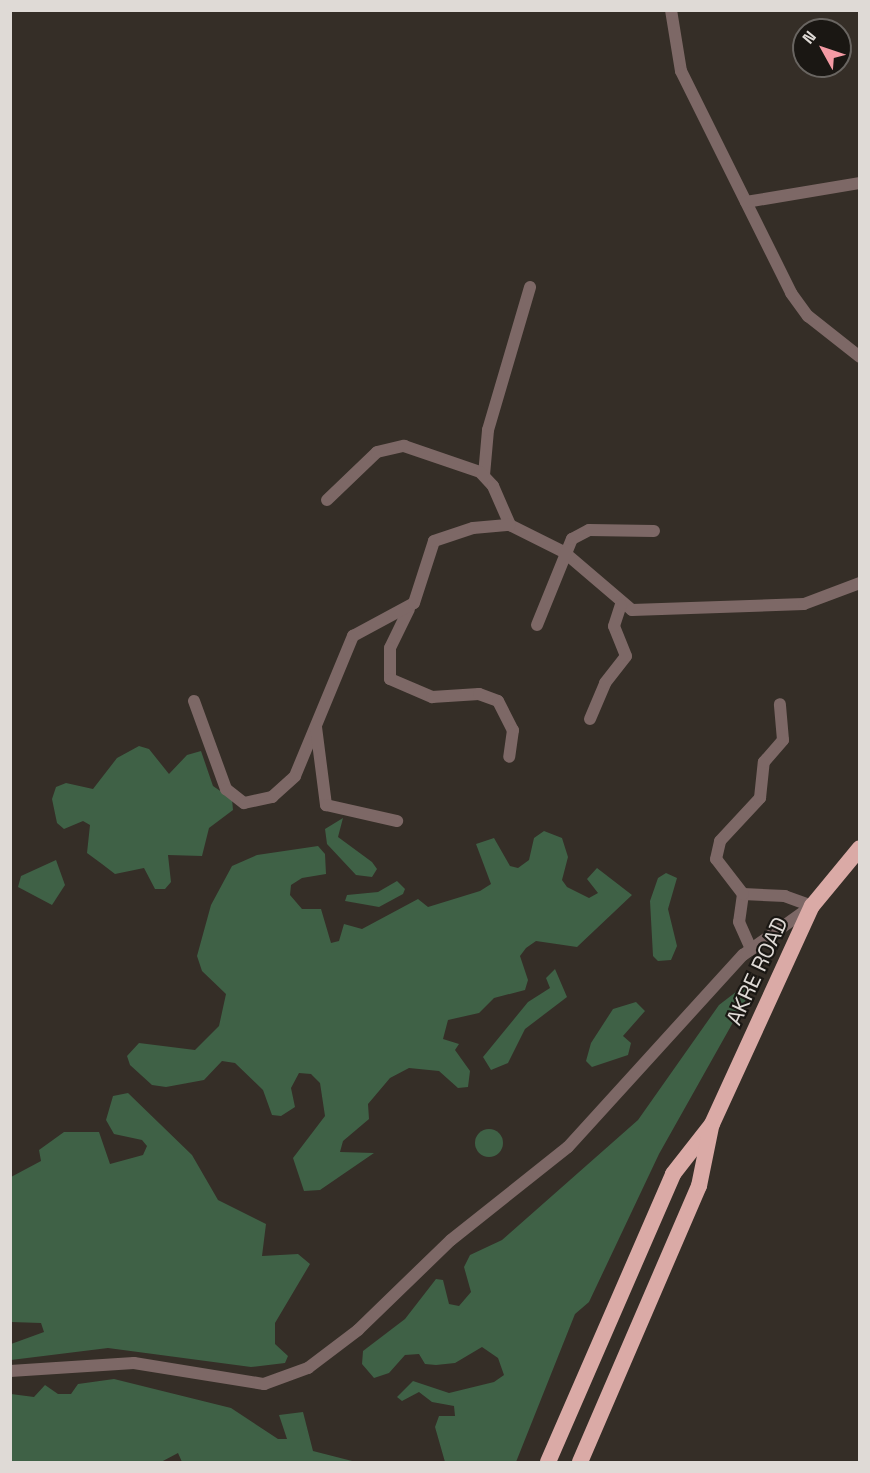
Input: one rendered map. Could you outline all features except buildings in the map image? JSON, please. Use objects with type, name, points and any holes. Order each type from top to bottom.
[{"type":"highway","name":"AKRE ROAD","points":[[712,1124],[812,906],[856,851]]},
{"type":"highway","points":[[548,1462],[673,1174],[712,1124]]},
{"type":"highway","points":[[580,1462],[699,1186],[712,1124]]},
{"type":"street","points":[[671,10],[681,70],[796,301],[860,357]]},
{"type":"street","points":[[746,202],[860,183]]},
{"type":"street","points":[[510,525],[484,475],[488,430],[530,287]]},
{"type":"street","points":[[327,500],[387,447],[414,448],[484,475]]},
{"type":"street","points":[[509,757],[513,730],[498,701],[479,694],[432,697],[390,679],[390,648],[409,609],[434,541],[473,528],[510,525],[564,552],[621,605],[649,611],[724,603],[804,604],[860,583]]},
{"type":"street","points":[[537,626],[564,552],[572,539],[589,530],[654,531]]},
{"type":"street","points":[[590,719],[605,683],[626,653],[614,627],[621,605]]},
{"type":"street","points":[[194,701],[220,780],[244,803],[258,803],[286,788],[316,728],[353,636],[409,609]]},
{"type":"street","points":[[780,704],[783,741],[764,762],[760,798],[715,851],[722,871],[743,894],[785,896],[812,906]]},
{"type":"street","points":[[316,728],[326,805],[397,821]]},
{"type":"street","points":[[856,851],[860,837]]},
{"type":"street","points":[[743,894],[739,922],[751,949]]},
{"type":"street","points":[[10,1371],[134,1364],[264,1384],[308,1368],[358,1330],[475,1219],[568,1147],[751,949],[812,906]]},
{"type":"green space","points":[[139,746],[149,749],[169,774],[187,755],[201,751],[213,786],[232,799],[233,810],[209,828],[202,856],[168,855],[171,882],[165,889],[155,889],[144,868],[115,874],[87,853],[90,825],[83,821],[64,829],[57,823],[52,799],[56,787],[66,783],[93,789],[117,758]]},
{"type":"green space","points":[[343,818],[338,837],[372,862],[377,869],[372,877],[356,875],[327,844],[325,829]]},
{"type":"green space","points":[[544,831],[562,838],[568,857],[562,880],[567,887],[589,898],[598,893],[587,879],[597,868],[632,895],[577,947],[536,941],[526,948],[520,956],[528,980],[525,990],[494,998],[479,1013],[448,1020],[443,1039],[459,1044],[455,1050],[470,1071],[468,1087],[458,1088],[439,1071],[409,1068],[390,1078],[368,1104],[369,1119],[343,1141],[340,1152],[374,1153],[320,1190],[304,1191],[293,1158],[325,1116],[320,1083],[311,1074],[299,1073],[291,1088],[295,1107],[281,1116],[272,1115],[263,1090],[235,1063],[222,1061],[204,1080],[166,1087],[152,1085],[130,1065],[127,1056],[139,1043],[195,1050],[219,1026],[226,994],[202,971],[197,956],[211,905],[232,866],[257,855],[318,846],[325,854],[326,874],[302,878],[291,885],[290,895],[302,909],[321,909],[331,943],[339,941],[344,924],[362,929],[418,899],[428,907],[480,891],[491,884],[476,844],[494,838],[510,866],[518,868],[529,860],[534,838]]},
{"type":"green space","points":[[56,860],[65,885],[52,905],[18,887],[21,876]]},
{"type":"green space","points":[[666,873],[677,878],[668,909],[677,946],[671,960],[658,961],[653,956],[650,901],[658,878]]},
{"type":"green space","points":[[397,881],[405,889],[403,894],[379,907],[345,901],[347,895],[378,892]]},
{"type":"green space","points":[[555,969],[567,997],[525,1029],[508,1063],[491,1070],[483,1057],[528,1002],[550,988],[546,978]]},
{"type":"green space","points":[[745,985],[754,985],[659,1154],[589,1302],[575,1314],[516,1462],[445,1462],[435,1427],[439,1416],[455,1416],[454,1406],[432,1402],[419,1392],[402,1401],[397,1397],[413,1381],[449,1393],[494,1382],[504,1375],[498,1358],[482,1347],[455,1363],[436,1365],[425,1364],[419,1354],[405,1355],[389,1373],[374,1378],[362,1364],[363,1351],[405,1319],[436,1279],[443,1280],[449,1304],[459,1306],[471,1292],[464,1267],[470,1255],[502,1240],[638,1120],[719,1005]]},
{"type":"green space","points":[[636,1002],[645,1011],[623,1036],[631,1043],[628,1055],[592,1067],[586,1061],[591,1043],[613,1009]]},
{"type":"green space","points":[[128,1093],[192,1155],[218,1200],[266,1224],[262,1256],[298,1254],[310,1264],[275,1323],[275,1344],[288,1356],[285,1363],[251,1367],[108,1348],[11,1360],[11,1344],[44,1332],[41,1323],[11,1322],[11,1177],[41,1161],[39,1150],[64,1132],[99,1132],[110,1164],[143,1155],[147,1146],[142,1140],[114,1134],[106,1120],[113,1096]]},
{"type":"green space","points":[[489,1129],[499,1133],[503,1143],[499,1153],[489,1157],[479,1153],[475,1143],[479,1133]]},
{"type":"green space","points":[[114,1379],[231,1408],[278,1439],[287,1439],[279,1415],[303,1412],[313,1451],[356,1462],[182,1462],[178,1453],[161,1462],[11,1462],[11,1394],[34,1397],[45,1385],[58,1394],[71,1394],[78,1384]]}]
